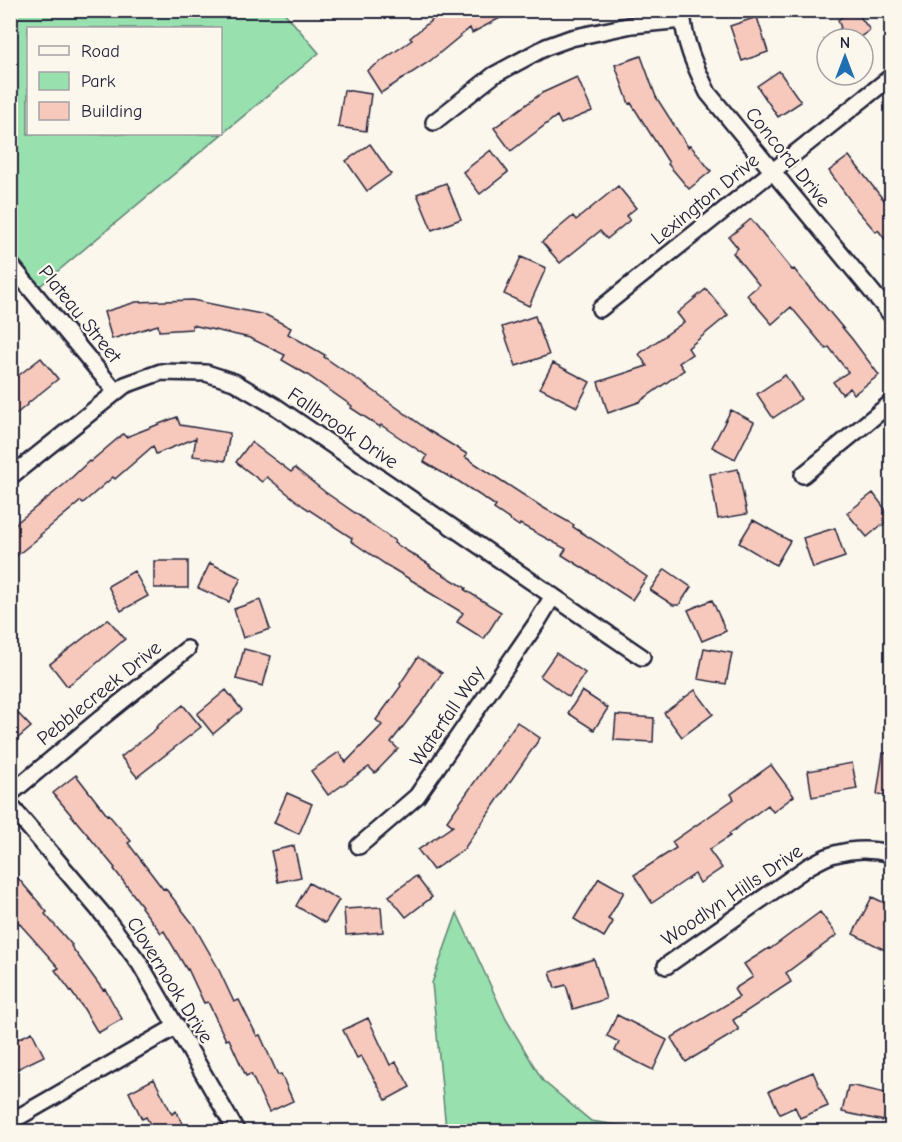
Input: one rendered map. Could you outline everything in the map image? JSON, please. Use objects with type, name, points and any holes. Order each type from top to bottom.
[{"type":"street","points":[[434,122],[494,75],[546,47],[572,38],[682,15]]},
{"type":"street","name":"Concord Drive","points":[[682,15],[692,61],[708,93],[891,316]]},
{"type":"street","name":"Lexington Drive","points":[[600,309],[891,76]]},
{"type":"street","name":"Plateau Street","points":[[10,264],[116,392]]},
{"type":"street","name":"Fallbrook Drive","points":[[10,477],[126,385],[161,372],[206,373],[234,382],[275,406],[642,657]]},
{"type":"street","points":[[803,475],[891,402]]},
{"type":"street","name":"Waterfall Way","points":[[359,846],[417,796],[553,596]]},
{"type":"street","name":"Pebblecreek Drive","points":[[10,794],[187,649]]},
{"type":"street","name":"Clovernook Drive","points":[[10,804],[105,917],[140,964],[237,1131]]},
{"type":"street","name":"Woodlyn Hills Drive","points":[[666,966],[809,866],[834,854],[858,850],[891,854]]},
{"type":"street","points":[[10,1122],[177,1026]]},
{"type":"green space","points":[[10,11],[283,11],[319,53],[222,134],[222,27],[27,27],[27,135],[221,135],[34,291],[11,264]]},
{"type":"green space","points":[[457,913],[506,1019],[543,1081],[591,1121],[656,1131],[451,1132],[446,1129],[432,983]]},
{"type":"building","points":[[444,10],[515,10],[472,33],[470,28],[430,61],[381,93],[367,71],[412,40],[410,38]]},
{"type":"building","points":[[851,10],[855,10],[868,27],[841,27],[838,20]]},
{"type":"building","points":[[757,17],[768,52],[742,61],[730,26]]},
{"type":"building","points":[[641,56],[656,97],[688,147],[690,145],[711,171],[689,189],[668,164],[631,103],[629,104],[615,65]]},
{"type":"building","points":[[779,71],[801,102],[778,117],[757,86]]},
{"type":"building","points":[[577,77],[592,111],[561,124],[557,116],[511,151],[494,128],[542,93]]},
{"type":"building","points":[[344,90],[371,94],[366,131],[338,127]]},
{"type":"building","points":[[370,144],[391,174],[367,191],[346,161]]},
{"type":"building","points":[[491,150],[508,172],[480,194],[463,172]]},
{"type":"building","points":[[849,156],[891,208],[891,247],[878,230],[876,232],[857,210],[829,171]]},
{"type":"building","points":[[446,183],[461,219],[432,230],[417,194]]},
{"type":"building","points":[[618,186],[636,208],[626,216],[630,220],[607,239],[600,231],[560,263],[542,242],[573,216],[576,220]]},
{"type":"building","points":[[751,219],[852,339],[879,375],[854,394],[850,388],[842,394],[833,382],[848,372],[829,347],[826,349],[791,307],[772,324],[747,295],[759,285],[733,253],[738,248],[729,237]]},
{"type":"building","points":[[521,257],[546,268],[529,306],[504,294]]},
{"type":"building","points":[[706,289],[728,315],[688,348],[692,354],[679,363],[684,370],[639,402],[608,413],[598,382],[647,366],[639,354],[684,322],[677,313]]},
{"type":"building","points":[[192,300],[266,315],[291,328],[288,334],[325,355],[324,357],[431,432],[467,454],[465,457],[574,525],[573,527],[647,577],[632,600],[562,555],[566,549],[520,524],[519,526],[494,509],[496,506],[452,477],[424,462],[427,456],[351,408],[352,406],[306,374],[282,360],[285,355],[250,338],[192,325],[192,329],[159,331],[158,325],[112,339],[104,312],[136,302]]},
{"type":"building","points":[[535,316],[549,355],[516,366],[502,327]]},
{"type":"building","points":[[41,358],[58,379],[10,419],[10,382]]},
{"type":"building","points":[[553,363],[590,382],[577,407],[540,388]]},
{"type":"building","points":[[785,375],[801,399],[773,418],[757,394]]},
{"type":"building","points":[[731,410],[754,422],[735,459],[712,447]]},
{"type":"building","points":[[177,417],[180,425],[230,433],[225,461],[193,456],[196,438],[156,454],[153,446],[115,479],[113,477],[83,503],[81,501],[10,561],[10,528],[123,434],[126,437]]},
{"type":"building","points":[[251,442],[291,472],[295,468],[395,541],[394,543],[501,612],[484,639],[457,622],[463,613],[351,541],[352,538],[303,506],[267,477],[262,482],[236,462]]},
{"type":"building","points":[[738,469],[747,514],[718,519],[710,474]]},
{"type":"building","points":[[873,493],[891,517],[867,537],[847,513]]},
{"type":"building","points":[[753,520],[790,541],[776,565],[739,543]]},
{"type":"building","points":[[835,528],[845,557],[813,568],[803,538]]},
{"type":"building","points":[[154,561],[188,561],[188,588],[154,588]]},
{"type":"building","points":[[210,563],[241,578],[229,602],[198,588]]},
{"type":"building","points":[[665,569],[691,587],[679,605],[673,605],[650,590]]},
{"type":"building","points":[[134,571],[148,596],[121,611],[108,586]]},
{"type":"building","points":[[260,600],[270,629],[243,638],[234,609]]},
{"type":"building","points":[[712,600],[726,631],[702,641],[688,610]]},
{"type":"building","points":[[108,619],[125,639],[67,686],[50,664]]},
{"type":"building","points":[[704,648],[732,653],[726,684],[698,679]]},
{"type":"building","points":[[244,649],[271,656],[263,686],[236,679]]},
{"type":"building","points":[[556,653],[585,673],[569,697],[540,676]]},
{"type":"building","points":[[418,657],[442,673],[391,742],[398,749],[375,773],[369,767],[328,795],[311,771],[339,752],[346,762],[382,725],[376,720],[401,686],[400,684]]},
{"type":"building","points":[[226,690],[242,710],[213,734],[197,714]]},
{"type":"building","points":[[695,690],[713,714],[682,737],[664,713]]},
{"type":"building","points":[[582,691],[608,708],[594,730],[568,713]]},
{"type":"building","points":[[10,705],[31,727],[10,745]]},
{"type":"building","points":[[183,705],[201,727],[137,777],[121,757]]},
{"type":"building","points":[[616,715],[654,718],[653,742],[614,740]]},
{"type":"building","points":[[517,722],[540,738],[464,849],[433,870],[418,850],[453,826],[447,821]]},
{"type":"building","points":[[883,753],[891,754],[891,796],[877,794]]},
{"type":"building","points":[[852,763],[857,789],[812,797],[808,771]]},
{"type":"building","points":[[771,765],[794,796],[773,812],[768,805],[709,850],[722,868],[700,883],[695,874],[652,903],[634,875],[676,848],[672,842],[734,799],[731,794]]},
{"type":"building","points":[[76,775],[131,841],[128,843],[193,924],[234,1002],[239,1000],[257,1036],[260,1035],[293,1101],[269,1112],[251,1074],[246,1076],[229,1039],[226,1040],[208,1002],[204,1003],[188,969],[164,931],[161,933],[115,868],[53,793]]},
{"type":"building","points":[[287,793],[312,804],[299,834],[274,823]]},
{"type":"building","points":[[294,846],[301,877],[278,882],[271,851]]},
{"type":"building","points":[[10,869],[47,912],[45,914],[72,945],[103,990],[105,989],[122,1019],[98,1033],[84,1009],[55,970],[59,968],[10,913]]},
{"type":"building","points":[[416,876],[432,897],[406,917],[389,896]]},
{"type":"building","points":[[599,878],[624,892],[608,919],[613,922],[604,937],[574,919]]},
{"type":"building","points":[[309,883],[339,900],[325,923],[296,906]]},
{"type":"building","points":[[872,897],[891,906],[891,953],[853,934]]},
{"type":"building","points":[[381,907],[383,932],[346,935],[344,909]]},
{"type":"building","points":[[820,912],[837,935],[786,973],[791,982],[733,1020],[739,1030],[686,1062],[671,1038],[739,997],[734,989],[753,977],[744,964],[770,949]]},
{"type":"building","points":[[594,959],[606,999],[573,1009],[566,985],[555,988],[550,972]]},
{"type":"building","points":[[617,1015],[667,1040],[653,1070],[615,1051],[619,1042],[607,1036]]},
{"type":"building","points":[[368,1018],[390,1065],[396,1062],[410,1087],[386,1100],[361,1056],[357,1058],[343,1030]]},
{"type":"building","points":[[32,1032],[44,1056],[15,1070],[10,1061],[10,1043]]},
{"type":"building","points":[[813,1072],[828,1106],[800,1118],[795,1107],[780,1114],[769,1091]]},
{"type":"building","points":[[154,1079],[172,1114],[176,1111],[187,1131],[154,1131],[146,1117],[142,1119],[129,1092]]},
{"type":"building","points":[[848,1086],[890,1094],[884,1121],[842,1112]]}]
